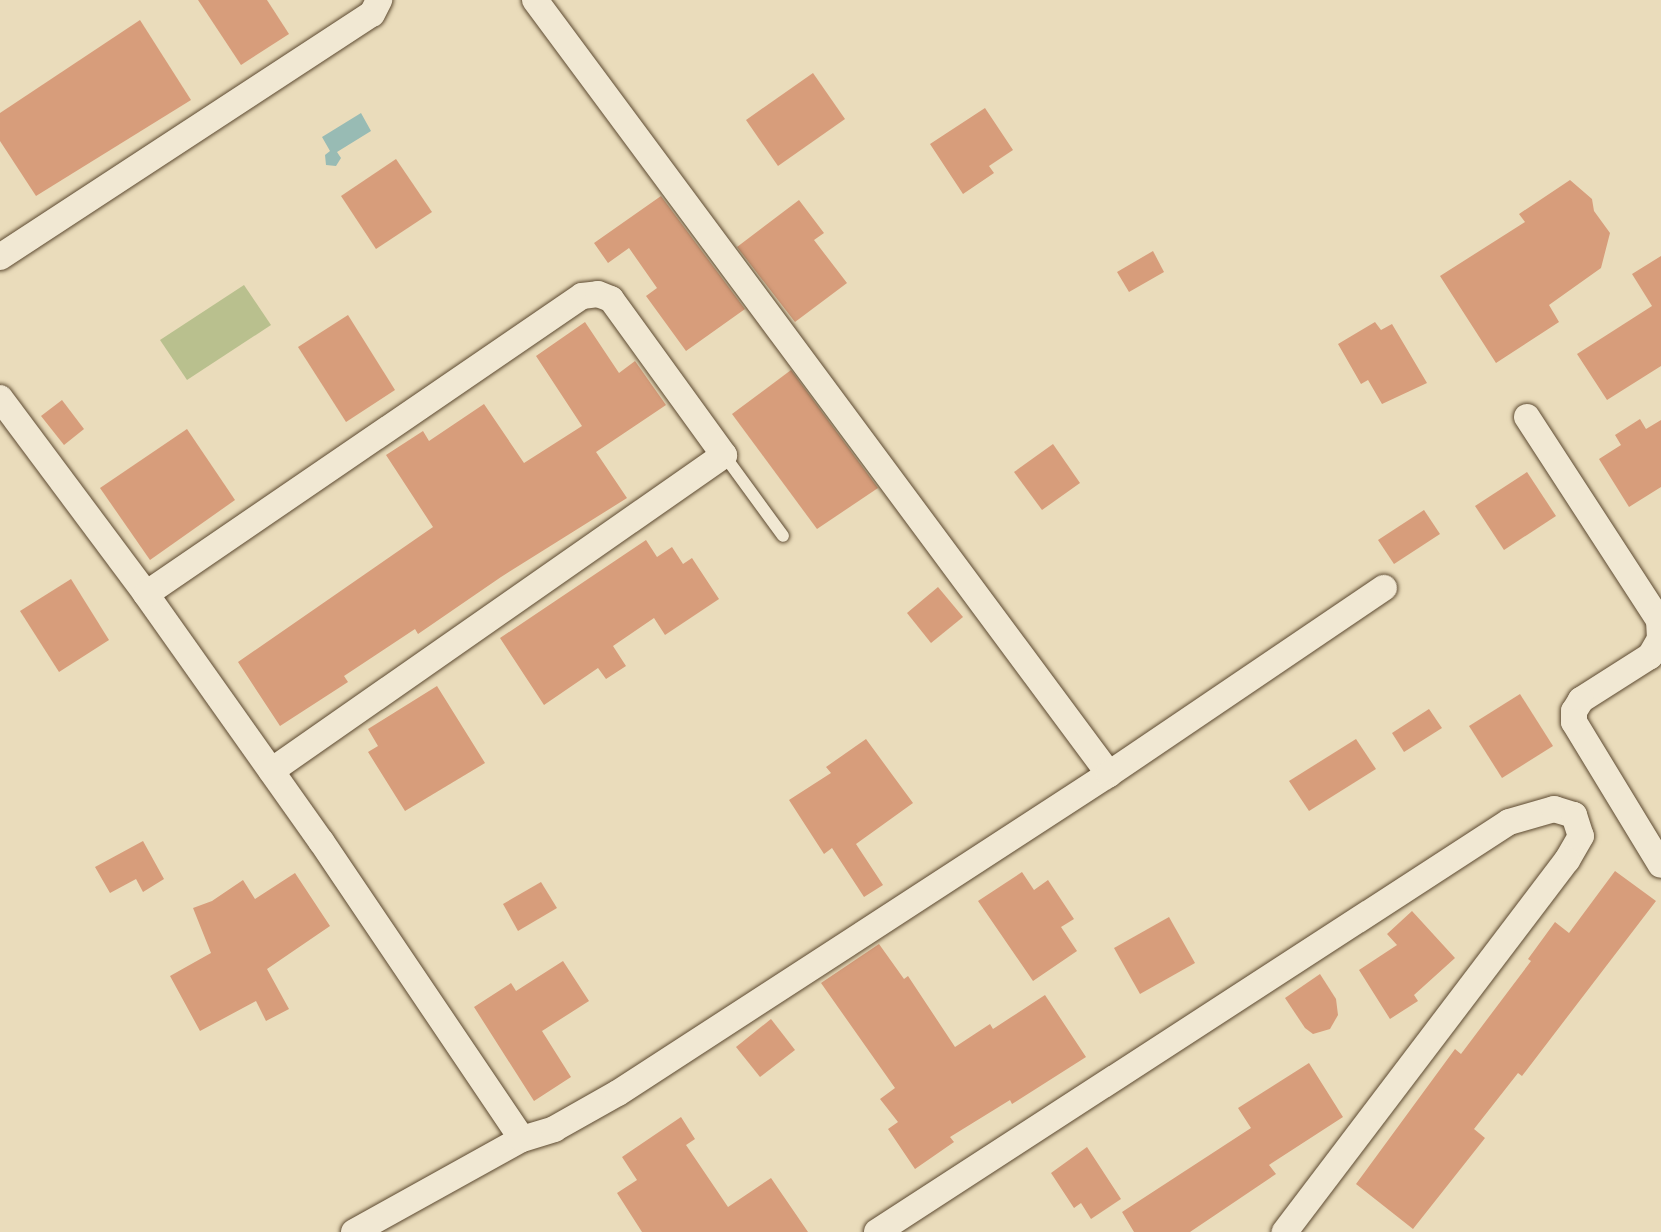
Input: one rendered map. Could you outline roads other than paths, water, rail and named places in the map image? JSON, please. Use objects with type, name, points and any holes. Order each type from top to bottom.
[{"type":"street","points":[[0,257],[372,15],[379,0]]},
{"type":"street","points":[[535,0],[1109,774]]},
{"type":"street","points":[[146,594],[582,296],[598,294],[611,299],[724,455],[271,771]]},
{"type":"street","points":[[0,398],[146,594],[271,771],[522,1139]]},
{"type":"street","points":[[1527,417],[1659,620],[1660,639],[1650,656],[1581,700],[1574,711],[1574,722],[1661,865]]},
{"type":"street","points":[[354,1232],[522,1139],[554,1129],[618,1093],[1109,774],[1384,588]]},
{"type":"street","points":[[877,1232],[1509,822],[1554,809],[1574,815],[1581,836],[1567,860],[1285,1232]]},
{"type":"lane","points":[[724,455],[783,536]]},
{"type":"water","points":[[361,113],[371,131],[337,152],[341,158],[336,166],[326,165],[325,155],[330,151],[322,137]]}]
